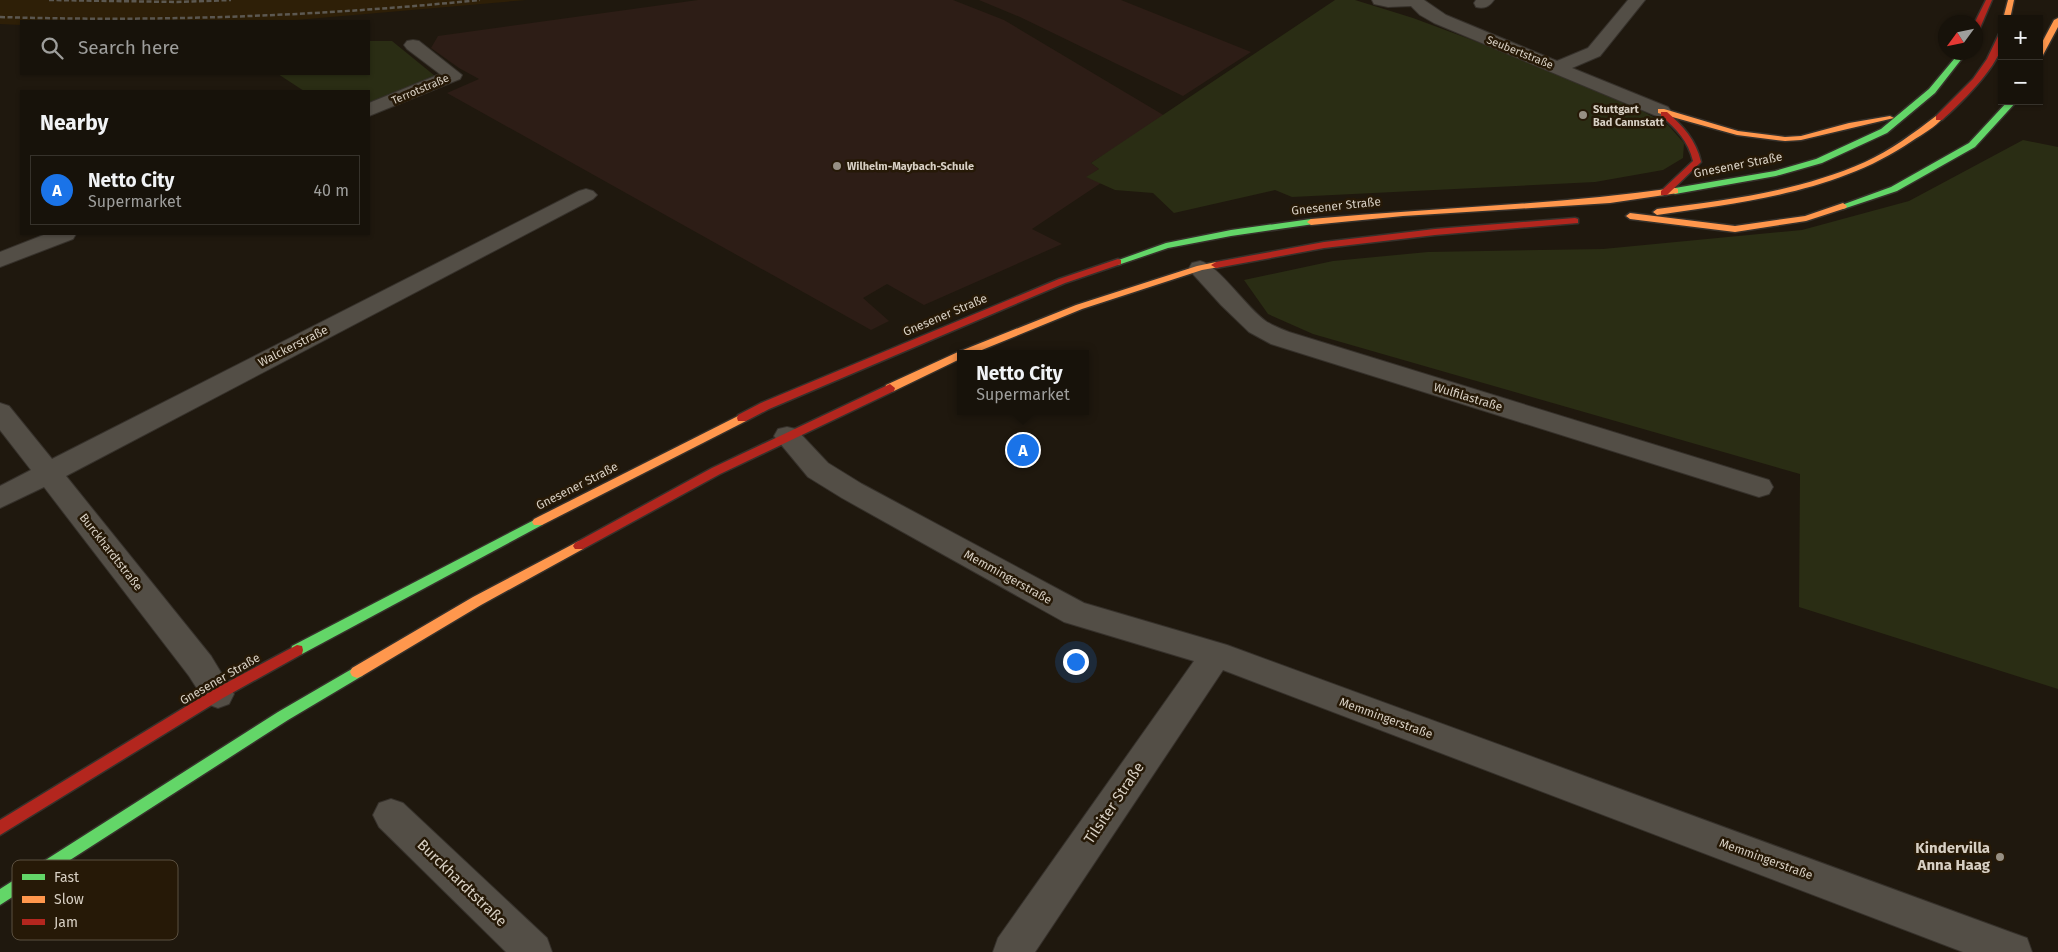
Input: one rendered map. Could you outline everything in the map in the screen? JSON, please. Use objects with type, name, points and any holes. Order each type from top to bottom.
[{"type":"main road","points":[[1982,15],[1989,0]]},
{"type":"main road","points":[[2007,15],[2011,0]]},
{"type":"main road","points":[[2043,48],[2058,20]]},
{"type":"main road","points":[[1998,43],[1988,62],[1958,101],[1928,129],[1901,146],[1862,166],[1826,179],[1782,191],[1723,203],[1625,217],[1735,229],[1806,218],[1894,188],[1972,145],[2009,105]]},
{"type":"main road","name":"Gnesener Straße","points":[[0,828],[218,694],[370,609],[765,406],[1062,281],[1166,246],[1231,233],[1300,223],[1403,212],[1610,200],[1664,193],[1776,173],[1819,162],[1884,131],[1932,91],[1957,60]]},
{"type":"main road","points":[[1661,111],[1735,134],[1759,138],[1786,139],[1806,137],[1850,125],[1904,115]]},
{"type":"main road","points":[[1661,111],[1687,134],[1695,147],[1696,162],[1664,193]]},
{"type":"main road","points":[[971,350],[1079,307],[1200,268],[1324,245],[1435,232],[1591,219]]},
{"type":"main road","points":[[59,860],[283,716],[477,601],[716,471],[957,356]]},
{"type":"main road","points":[[0,898],[12,890]]},
{"type":"street","name":"Seubertstraße","points":[[1380,0],[1388,2],[1414,1],[1440,19],[1661,111]]},
{"type":"street","points":[[1558,67],[1586,56],[1637,0]]},
{"type":"street","name":"Terrotstraße","points":[[370,110],[453,75],[413,45]]},
{"type":"street","name":"Walckerstraße","points":[[0,498],[586,195]]},
{"type":"street","points":[[0,260],[62,235]]},
{"type":"street","name":"Wulfilastraße","points":[[1200,268],[1229,300],[1258,327],[1280,338],[1759,486]]},
{"type":"street","name":"Burckhardtstraße","points":[[0,412],[200,666],[218,694]]},
{"type":"street","name":"Memmingerstraße","points":[[787,436],[818,470],[852,491],[1075,613],[1216,654],[2013,952]]},
{"type":"street","name":"Tilsiter Straße","points":[[1012,952],[1216,654]]},
{"type":"street","name":"Burckhardtstraße","points":[[391,815],[533,952]]},
{"type":"shaded area","points":[[0,0],[526,0],[296,20],[20,20],[20,25],[0,24]]},
{"type":"shaded area","name":"Wilhelm-Maybach-Schule","points":[[698,0],[953,0],[1004,20],[1165,116],[1091,163],[1099,169],[1087,177],[1101,183],[1032,229],[1062,244],[924,305],[887,284],[863,298],[889,321],[871,330],[447,93],[479,79],[459,68],[431,48],[438,36]]},
{"type":"shaded area","points":[[979,0],[1121,0],[1251,52],[1183,96],[1020,17]]},
{"type":"green space","points":[[1335,0],[1355,0],[1413,18],[1507,53],[1633,106],[1668,125],[1684,143],[1683,158],[1663,170],[1595,182],[1292,197],[1275,190],[1174,213],[1153,193],[1115,190],[1086,177],[1099,169],[1091,163]]},
{"type":"green space","points":[[370,41],[392,41],[435,76],[370,104],[370,90],[302,90],[280,75],[370,75]]},
{"type":"green space","points":[[2023,140],[2058,147],[2058,689],[1799,607],[1800,474],[1313,334],[1268,314],[1244,280],[1333,261],[1428,252],[1603,249],[1802,230],[1909,201]]},
{"type":"railway","points":[[49,0],[177,2],[231,0]]},
{"type":"railway","points":[[0,17],[120,19],[300,14],[480,0]]},
{"type":"traffic: fast","points":[[1675,191],[1776,173],[1819,161],[1884,131],[1932,91],[1957,60]]},
{"type":"traffic: fast","points":[[1843,206],[1894,189],[1972,145],[2009,105]]},
{"type":"traffic: fast","points":[[1118,262],[1166,246],[1231,233],[1311,222]]},
{"type":"traffic: fast","points":[[297,650],[538,522]]},
{"type":"traffic: fast","points":[[59,860],[283,716],[357,672]]},
{"type":"traffic: fast","points":[[0,898],[12,890]]},
{"type":"traffic: slow","points":[[2007,15],[2011,0]]},
{"type":"traffic: slow","points":[[2043,48],[2058,20]]},
{"type":"traffic: slow","points":[[1661,111],[1737,133],[1785,139],[1801,138],[1849,125],[1890,118]]},
{"type":"traffic: slow","points":[[1657,212],[1765,195],[1818,182],[1869,163],[1914,137],[1939,118]]},
{"type":"traffic: slow","points":[[1311,222],[1403,213],[1610,200],[1675,191]]},
{"type":"traffic: slow","points":[[1630,216],[1735,229],[1806,218],[1843,206]]},
{"type":"traffic: slow","points":[[972,350],[1079,307],[1200,268],[1216,265]]},
{"type":"traffic: slow","points":[[890,388],[957,356]]},
{"type":"traffic: slow","points":[[538,522],[742,418]]},
{"type":"traffic: slow","points":[[357,672],[477,601],[579,546]]},
{"type":"traffic: jam","points":[[1982,15],[1989,0]]},
{"type":"traffic: jam","points":[[1939,118],[1976,81],[1998,46]]},
{"type":"traffic: jam","points":[[1664,114],[1685,135],[1693,147],[1697,162],[1664,193]]},
{"type":"traffic: jam","points":[[1216,265],[1324,245],[1435,232],[1575,221]]},
{"type":"traffic: jam","points":[[742,418],[765,406],[1062,281],[1118,262]]},
{"type":"traffic: jam","points":[[579,546],[716,471],[890,388]]},
{"type":"traffic: jam","points":[[0,828],[218,694],[297,650]]},
{"type":"place","name":"Stuttgart Bad Cannstatt","points":[[1583,115]]},
{"type":"place","name":"Wilhelm-Maybach-Schule","points":[[837,166]]},
{"type":"place","name":"Netto City","points":[[1023,450]]},
{"type":"place","name":"Kindervilla Anna Haag","points":[[2000,857]]}]
